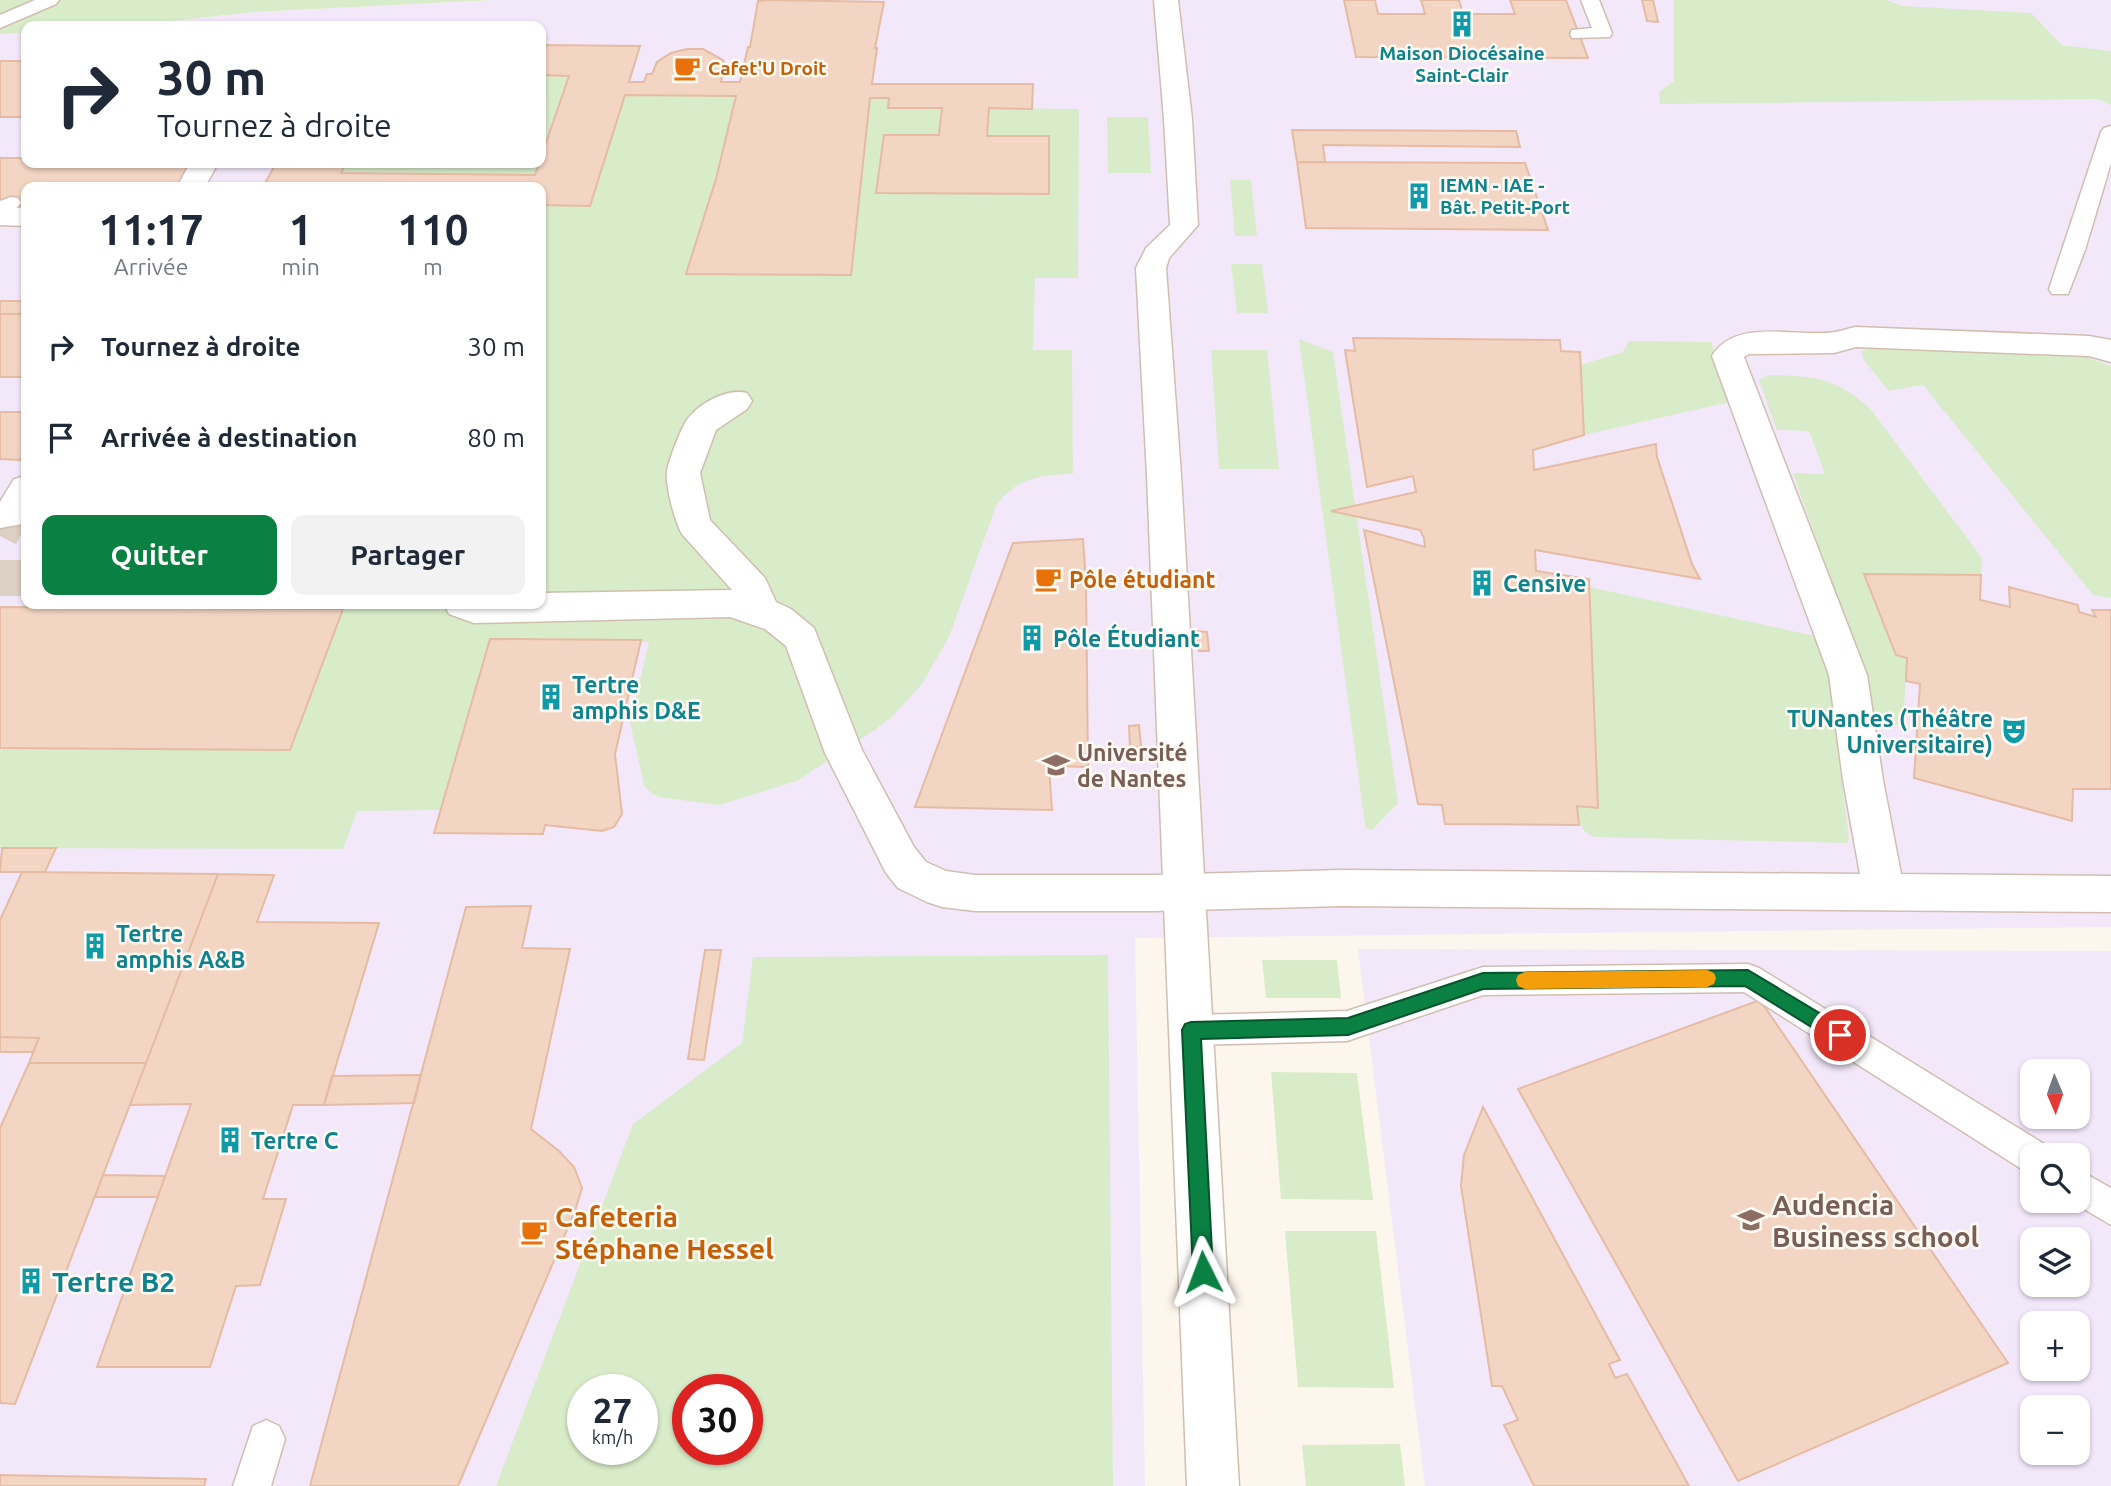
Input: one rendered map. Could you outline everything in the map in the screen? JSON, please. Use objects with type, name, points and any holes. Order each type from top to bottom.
[{"type":"street","points":[[1166,0],[1178,119],[1184,225],[1177,237],[1161,246],[1153,257],[1151,268],[1164,475],[1182,892],[1213,1486]]},
{"type":"street","points":[[1884,891],[1863,780],[1848,675],[1728,356],[1745,344],[1834,343],[1856,337],[2089,346],[2111,351]]},
{"type":"street","points":[[736,401],[702,422],[683,473],[694,525],[752,587],[762,611]]},
{"type":"street","points":[[0,515],[11,515],[21,497]]},
{"type":"street","points":[[546,607],[730,603],[762,611],[778,619],[801,638],[844,753],[900,860],[912,875],[942,889],[975,893],[1341,888],[2111,894]]},
{"type":"lane","points":[[0,22],[50,0]]},
{"type":"lane","points":[[1579,34],[1603,33],[1590,0]]},
{"type":"lane","points":[[2060,289],[2078,244],[2093,185],[2111,132]]},
{"type":"lane","points":[[1191,1030],[1348,1026],[1483,981],[1748,978],[2020,1148]]},
{"type":"lane","points":[[2090,1194],[2111,1208]]},
{"type":"lane","points":[[252,1486],[266,1439]]},
{"type":"shaded area","name":"Université de Nantes","points":[[493,0],[2111,0],[2111,927],[1135,938],[1145,1486],[0,1486],[0,34],[21,33],[21,168],[546,168],[546,21],[172,21],[254,12]]},
{"type":"shaded area","name":"Audencia Business school","points":[[1358,949],[2111,951],[2111,1486],[1425,1486]]},
{"type":"green space","points":[[0,0],[493,0],[254,12],[172,21],[21,21],[21,33],[0,34]]},
{"type":"green space","points":[[1674,0],[1886,0],[1903,6],[2031,13],[2062,45],[2111,51],[2111,105],[2097,99],[1660,104],[1659,92],[1674,81]]},
{"type":"green space","points":[[546,75],[569,76],[546,143]]},
{"type":"green space","points":[[625,95],[736,96],[716,179],[686,274],[851,275],[870,98],[889,98],[888,108],[942,108],[939,135],[884,135],[876,192],[987,136],[989,108],[1079,109],[1078,278],[1035,278],[1033,350],[1072,350],[1073,474],[1050,475],[1021,483],[996,506],[949,637],[922,684],[893,716],[797,781],[719,805],[658,797],[644,785],[630,722],[649,642],[491,639],[440,810],[357,811],[343,849],[0,848],[0,748],[290,750],[343,609],[546,609],[546,205],[590,205]]},
{"type":"green space","points":[[1107,117],[1148,117],[1151,173],[1108,173]]},
{"type":"green space","points":[[344,168],[537,168],[535,175],[341,173]]},
{"type":"green space","points":[[1230,180],[1251,180],[1257,236],[1235,236]]},
{"type":"green space","points":[[1231,264],[1262,264],[1268,313],[1237,313]]},
{"type":"green space","points":[[1299,339],[1333,352],[1398,803],[1372,830],[1368,830],[1365,825]]},
{"type":"green space","points":[[1629,341],[1711,342],[1734,401],[1584,435],[1580,365],[1623,352]]},
{"type":"green space","points":[[1919,346],[2084,356],[2111,366],[2111,598],[2093,595],[1923,385],[1889,391],[1865,362],[1861,352],[1868,348]]},
{"type":"green space","points":[[1211,350],[1267,350],[1279,469],[1219,469]]},
{"type":"green space","points":[[1768,375],[1799,376],[1836,385],[1872,411],[1982,558],[1981,575],[1864,574],[1896,655],[1907,658],[1903,726],[1872,720],[1861,669],[1793,473],[1825,474],[1809,431],[1777,430],[1759,380]]},
{"type":"green space","points":[[1589,587],[1820,637],[1826,658],[1849,838],[1847,843],[1595,837],[1586,832],[1579,821],[1577,806],[1598,808]]},
{"type":"green space","points":[[1108,955],[1113,1486],[496,1486],[633,1124],[742,1043],[753,957]]},
{"type":"green space","points":[[1262,960],[1337,960],[1341,998],[1266,998]]},
{"type":"green space","points":[[1271,1072],[1357,1073],[1373,1200],[1281,1199]]},
{"type":"green space","points":[[1285,1231],[1376,1231],[1394,1388],[1298,1387]]},
{"type":"green space","points":[[1400,1444],[1405,1486],[1306,1486],[1302,1445]]},
{"type":"building","name":"Maison Diocésaine Saint-Clair","points":[[1344,0],[1375,0],[1378,14],[1425,14],[1421,0],[1459,0],[1463,14],[1515,14],[1510,0],[1566,0],[1588,58],[1356,57]]},
{"type":"building","points":[[1642,0],[1653,0],[1658,22],[1647,21]]},
{"type":"building","points":[[758,1],[884,2],[875,48],[872,84],[1033,84],[1032,109],[989,108],[987,136],[1049,136],[1049,194],[876,193],[884,135],[939,135],[942,108],[888,108],[889,98],[870,98],[851,275],[686,274],[716,179],[736,96],[625,95],[590,206],[546,205],[546,182],[266,182],[273,168],[344,168],[341,173],[535,175],[537,168],[546,168],[546,143],[569,76],[546,75],[546,45],[640,46],[629,82],[644,82],[647,74],[652,74],[657,62],[671,53],[703,49],[723,60],[725,65],[721,82],[740,82],[750,47]]},
{"type":"building","points":[[0,61],[21,61],[21,117],[0,117]]},
{"type":"building","points":[[1292,130],[1516,131],[1520,147],[1323,145],[1325,162],[1297,162]]},
{"type":"building","points":[[0,158],[21,158],[21,168],[191,168],[183,182],[21,182],[21,206],[0,202]]},
{"type":"building","name":"IEMN - IAE - Bât. Petit-Port","points":[[1297,162],[1525,163],[1548,230],[1306,228]]},
{"type":"building","points":[[0,301],[21,301],[21,314],[0,314]]},
{"type":"building","points":[[0,314],[21,314],[21,377],[0,377]]},
{"type":"building","name":"Censive","points":[[1353,338],[1560,340],[1561,351],[1580,352],[1584,435],[1533,450],[1534,470],[1656,444],[1657,457],[1692,564],[1700,579],[1535,550],[1536,571],[1589,579],[1598,808],[1577,806],[1579,825],[1445,824],[1442,805],[1418,804],[1364,530],[1425,547],[1424,538],[1420,530],[1331,511],[1416,492],[1413,476],[1367,487],[1345,350],[1355,351]]},
{"type":"building","points":[[0,412],[21,412],[21,458],[0,459]]},
{"type":"building","name":"Pôle Étudiant","points":[[1083,539],[1088,767],[1049,766],[1052,810],[915,807],[1013,543]]},
{"type":"building","name":"TUNantes (Théâtre Universitaire)","points":[[1864,574],[1981,575],[1980,600],[2010,607],[2009,587],[2078,605],[2079,612],[2096,617],[2092,610],[2111,610],[2111,789],[2073,789],[2072,821],[1914,778],[1920,684],[1906,681],[1907,658],[1896,655]]},
{"type":"building","points":[[0,607],[343,609],[290,750],[0,748]]},
{"type":"building","points":[[1196,631],[1207,632],[1209,651],[1199,651]]},
{"type":"building","name":"Tertre amphis D&E","points":[[490,639],[641,640],[615,754],[622,814],[614,827],[602,831],[545,825],[543,834],[434,833]]},
{"type":"building","points":[[1139,725],[1141,747],[1130,747],[1129,726]]},
{"type":"building","points":[[2,848],[56,848],[45,872],[0,872]]},
{"type":"building","name":"Tertre amphis A&B","points":[[22,872],[218,874],[146,1063],[29,1063],[39,1038],[0,1037],[0,920]]},
{"type":"building","name":"Tertre C","points":[[218,874],[274,875],[257,922],[379,923],[324,1105],[293,1105],[263,1199],[286,1199],[260,1285],[236,1286],[210,1367],[97,1367],[191,1104],[130,1105]]},
{"type":"building","points":[[531,906],[522,948],[570,949],[531,1129],[574,1167],[582,1188],[575,1211],[458,1486],[310,1486],[466,907]]},
{"type":"building","points":[[705,950],[721,950],[704,1060],[688,1059]]},
{"type":"building","points":[[1760,1000],[2008,1363],[1738,1481],[1518,1089]]},
{"type":"building","points":[[0,1037],[39,1038],[33,1052],[0,1052]]},
{"type":"building","name":"Tertre B2","points":[[29,1063],[146,1063],[15,1404],[0,1403],[0,1128]]},
{"type":"building","points":[[421,1075],[414,1103],[324,1105],[332,1076]]},
{"type":"building","points":[[1483,1107],[1620,1360],[1609,1364],[1615,1378],[1627,1374],[1689,1486],[1534,1486],[1504,1425],[1518,1420],[1502,1386],[1492,1386],[1461,1186],[1464,1155]]},
{"type":"building","points":[[103,1175],[165,1176],[158,1197],[95,1197]]},
{"type":"building","points":[[0,1475],[206,1479],[204,1486],[0,1486]]},
{"type":"tunnel","points":[[0,536],[11,515]]},
{"type":"tunnel","points":[[0,578],[21,578]]},
{"type":"slow traffic","points":[[1525,980],[1707,978]]},
{"type":"place","name":"Maison Diocésaine Saint-Clair","points":[[1462,24]]},
{"type":"place","name":"Cafet'U Droit","points":[[687,68]]},
{"type":"place","name":"IEMN - IAE - Bât. Petit-Port","points":[[1419,196]]},
{"type":"place","name":"Pôle étudiant","points":[[1048,579]]},
{"type":"place","name":"Censive","points":[[1482,583]]},
{"type":"place","name":"Pôle Étudiant","points":[[1032,638]]},
{"type":"place","name":"Tertre amphis D&E","points":[[551,697]]},
{"type":"place","name":"TUNantes (Théâtre Universitaire)","points":[[2014,731]]},
{"type":"place","name":"Université de Nantes","points":[[1056,765]]},
{"type":"place","name":"Tertre amphis A&B","points":[[95,946]]},
{"type":"place","name":"Tertre C","points":[[230,1140]]},
{"type":"place","name":"Audencia Business school","points":[[1751,1220]]},
{"type":"place","name":"Cafeteria Stéphane Hessel","points":[[534,1232]]},
{"type":"place","name":"Tertre B2","points":[[31,1281]]},
{"type":"route","points":[[1203,1272],[1191,1030],[1348,1026],[1483,981],[1748,978],[1840,1035]]}]
